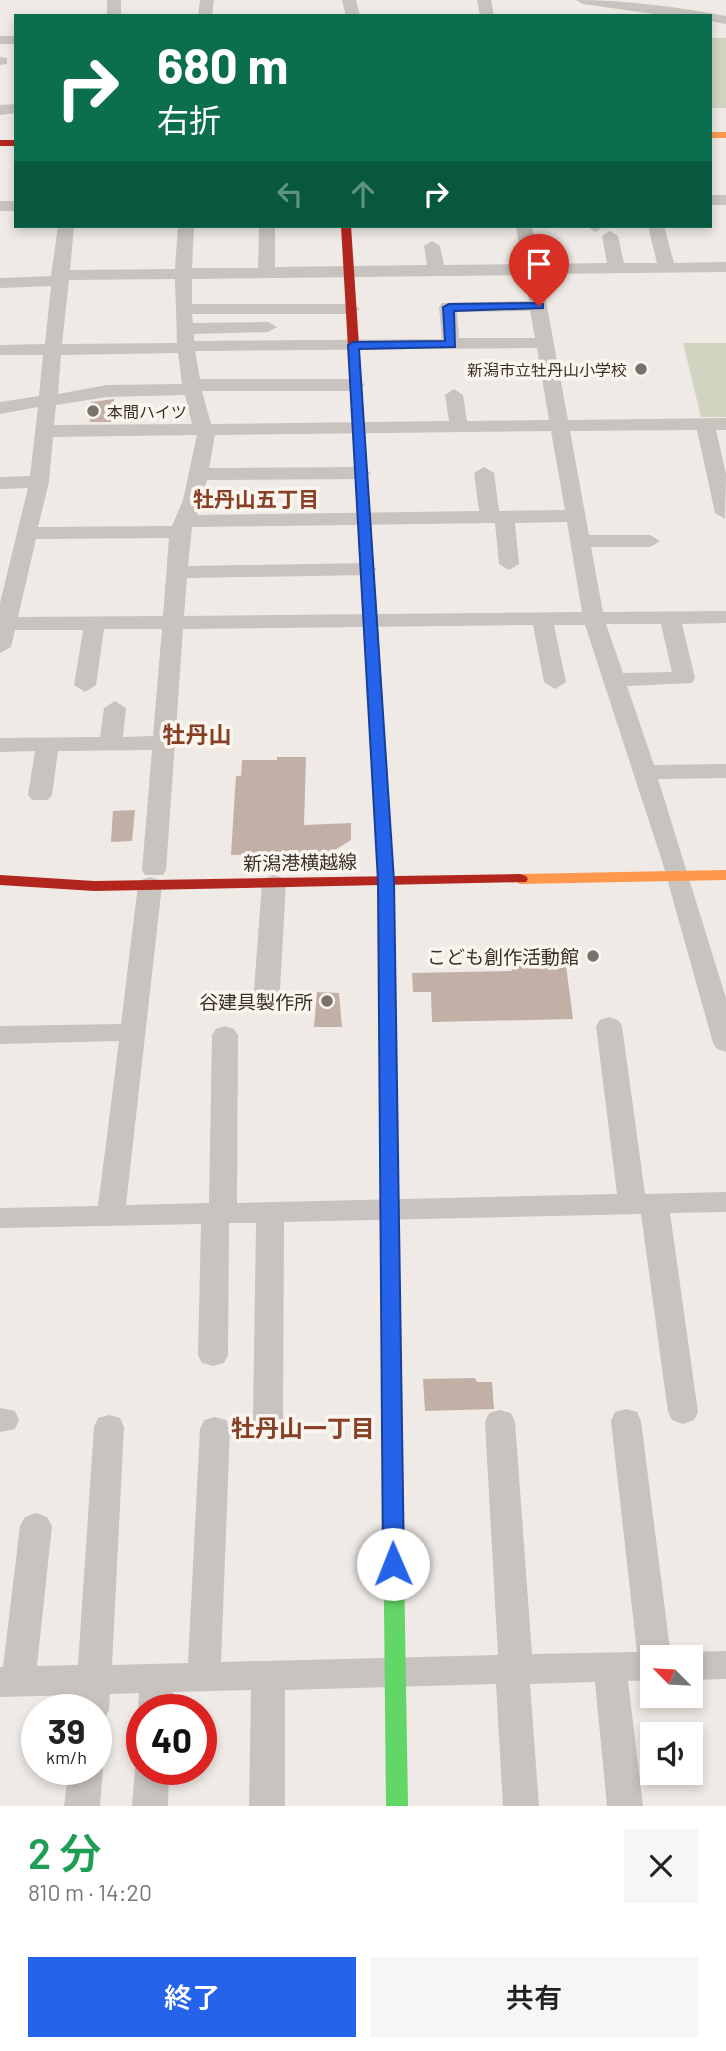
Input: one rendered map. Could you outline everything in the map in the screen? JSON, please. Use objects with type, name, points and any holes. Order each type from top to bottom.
[{"type":"street","points":[[583,0],[625,3],[692,14]]},
{"type":"street","points":[[0,647],[3,624],[39,482],[66,228]]},
{"type":"street","points":[[111,1216],[152,877],[177,572],[183,527],[199,474],[205,430],[191,387],[185,341],[182,274],[186,228]]},
{"type":"street","points":[[265,272],[267,228]]},
{"type":"street","points":[[346,228],[385,875],[397,1806]]},
{"type":"street","points":[[524,228],[562,426],[594,619],[676,870],[726,1043]]},
{"type":"street","points":[[657,228],[667,268]]},
{"type":"street","points":[[600,230],[616,268]]},
{"type":"street","points":[[432,246],[436,270]]},
{"type":"street","points":[[0,283],[59,278],[265,272],[726,267]]},
{"type":"street","points":[[451,344],[449,307],[539,306]]},
{"type":"street","points":[[182,309],[351,309]]},
{"type":"street","points":[[185,341],[268,327]]},
{"type":"street","points":[[0,349],[51,349],[185,341],[353,345],[546,343]]},
{"type":"street","points":[[0,408],[107,391],[356,385]]},
{"type":"street","points":[[454,395],[459,427]]},
{"type":"street","points":[[705,424],[725,513]]},
{"type":"street","points":[[45,431],[726,424]]},
{"type":"street","points":[[199,474],[361,473]]},
{"type":"street","points":[[484,473],[509,564]]},
{"type":"street","points":[[0,483],[39,482]]},
{"type":"street","points":[[27,533],[364,519],[578,516]]},
{"type":"street","points":[[582,541],[650,541]]},
{"type":"street","points":[[177,572],[367,569]]},
{"type":"street","points":[[3,624],[172,625],[726,617]]},
{"type":"street","points":[[615,680],[684,678],[670,618]]},
{"type":"street","points":[[543,621],[555,682]]},
{"type":"street","points":[[85,685],[94,625]]},
{"type":"street","points":[[111,743],[115,708]]},
{"type":"street","points":[[0,745],[163,743]]},
{"type":"street","points":[[40,795],[48,744]]},
{"type":"street","points":[[645,772],[726,771]]},
{"type":"street","name":"新潟港横越線","points":[[676,870],[726,863]]},
{"type":"street","points":[[0,864],[74,868]]},
{"type":"street","name":"新潟港横越線","points":[[114,869],[152,877],[274,883],[385,875]]},
{"type":"street","name":"新潟港横越線","points":[[0,880],[94,886],[152,877],[676,870],[726,875]]},
{"type":"street","points":[[267,990],[274,883]]},
{"type":"street","points":[[610,1026],[683,1412]]},
{"type":"street","points":[[0,1035],[132,1032]]},
{"type":"street","points":[[213,1355],[225,1035]]},
{"type":"street","points":[[0,1218],[388,1212],[726,1202]]},
{"type":"street","points":[[268,1421],[270,1213]]},
{"type":"street","points":[[626,1421],[653,1645]]},
{"type":"street","points":[[500,1422],[521,1806]]},
{"type":"street","points":[[93,1694],[109,1427]]},
{"type":"street","points":[[204,1677],[215,1429]]},
{"type":"street","points":[[36,1526],[9,1682],[87,1694]]},
{"type":"street","points":[[704,1666],[726,1665]]},
{"type":"street","points":[[610,1667],[625,1806]]},
{"type":"street","points":[[156,1694],[204,1677],[640,1667]]},
{"type":"street","points":[[267,1806],[268,1675]]},
{"type":"street","points":[[82,1806],[84,1785]]},
{"type":"street","points":[[149,1806],[151,1785]]},
{"type":"green space","points":[[712,38],[726,38],[726,108],[712,108]]},
{"type":"green space","points":[[683,343],[726,343],[726,417],[701,417]]},
{"type":"building","points":[[114,399],[112,422],[90,422],[91,402]]},
{"type":"building","points":[[277,757],[306,757],[304,825],[351,823],[351,840],[330,853],[231,855],[236,776],[241,776],[242,760],[277,760]]},
{"type":"building","points":[[135,810],[132,841],[111,842],[113,811]]},
{"type":"building","points":[[565,958],[573,1019],[432,1022],[431,992],[413,992],[412,973],[512,971],[511,959]]},
{"type":"building","name":"谷建具製作所","points":[[317,992],[339,993],[342,1027],[314,1027]]},
{"type":"building","points":[[475,1378],[477,1382],[492,1382],[494,1409],[425,1411],[423,1379]]},
{"type":"traffic: fast","points":[[393,1505],[397,1806]]},
{"type":"traffic: slow","points":[[712,135],[726,135]]},
{"type":"traffic: slow","points":[[372,644],[386,881],[387,1003]]},
{"type":"traffic: slow","points":[[520,879],[726,875]]},
{"type":"traffic: jam","points":[[0,143],[14,143]]},
{"type":"traffic: jam","points":[[346,228],[372,644]]},
{"type":"traffic: jam","points":[[0,880],[94,886],[520,879]]},
{"type":"traffic: jam","points":[[387,1003],[393,1505]]},
{"type":"place","name":"新潟市立牡丹山小学校","points":[[641,369]]},
{"type":"place","name":"本間ハイツ","points":[[93,411]]},
{"type":"place","name":"こども創作活動館","points":[[593,956]]},
{"type":"place","name":"谷建具製作所","points":[[327,1001]]},
{"type":"district","name":"牡丹山五丁目","points":[[256,498]]},
{"type":"district","name":"牡丹山","points":[[197,734]]},
{"type":"district","name":"牡丹山一丁目","points":[[303,1427]]},
{"type":"route","points":[[393,1564],[386,881],[353,345],[451,344],[449,307],[539,306]]}]
